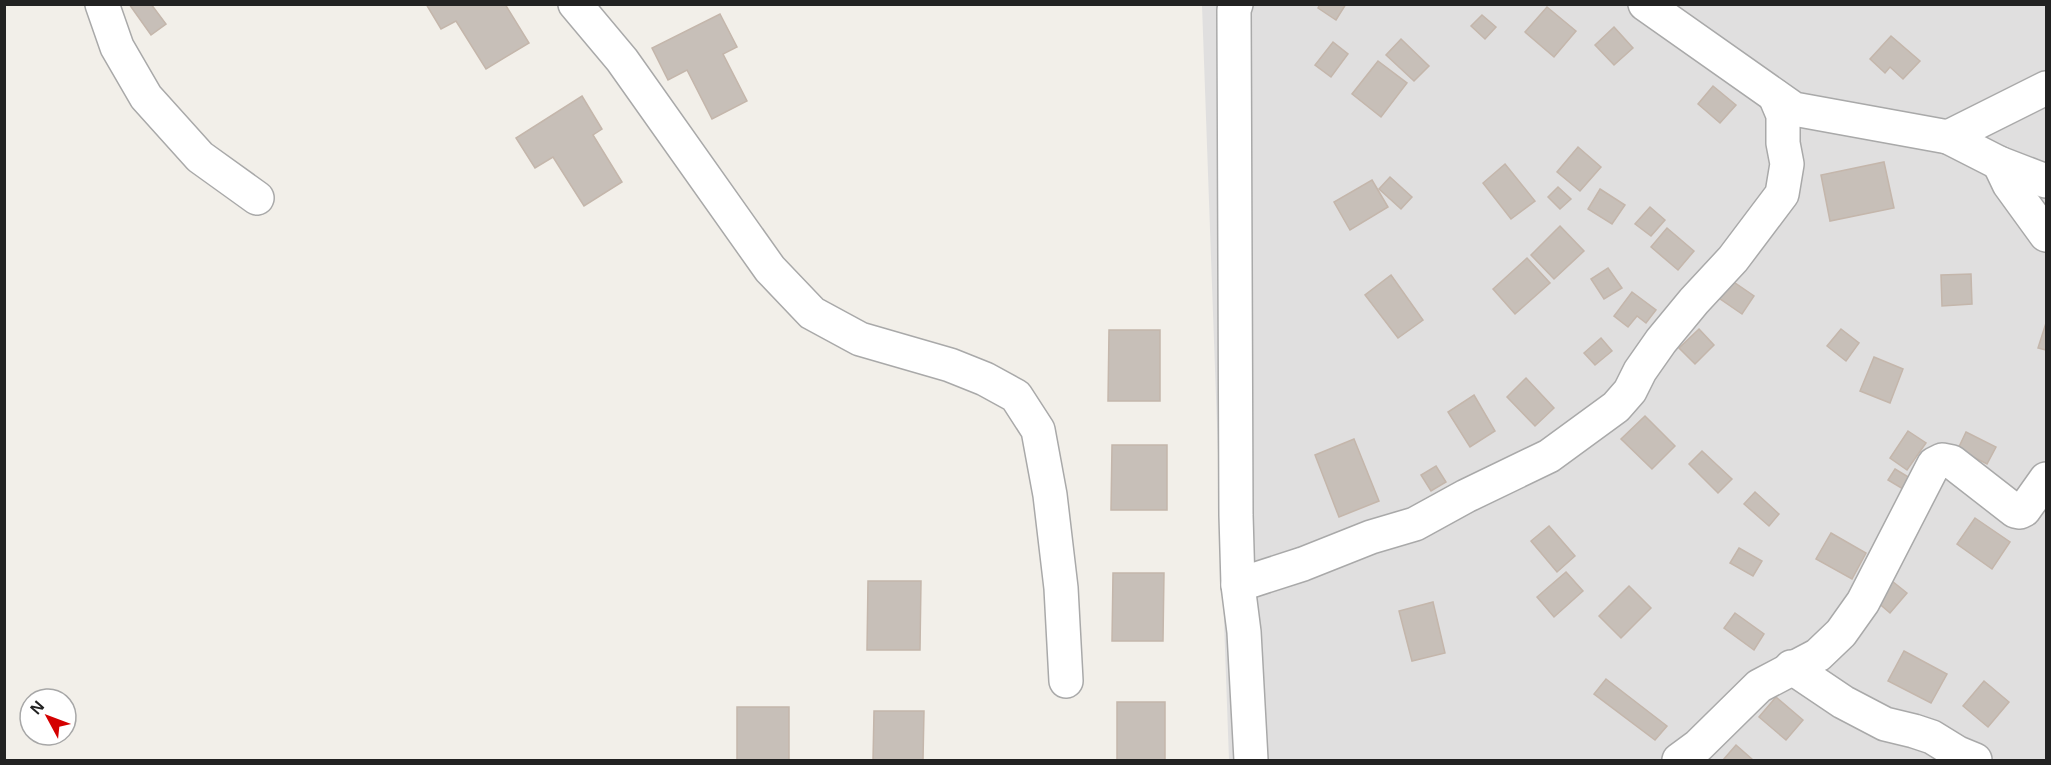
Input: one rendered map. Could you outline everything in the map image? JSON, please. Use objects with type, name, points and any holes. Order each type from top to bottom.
[{"type":"street","points":[[102,4],[117,47],[146,97],[200,157],[257,198]]},
{"type":"street","points":[[574,4],[622,60],[770,269],[812,313],[860,339],[950,365],[985,379],[1016,396],[1038,430],[1050,495],[1061,588],[1066,681]]},
{"type":"street","points":[[1645,4],[1794,109],[1948,137],[1999,163],[2046,180]]},
{"type":"street","points":[[1234,6],[1236,515],[1238,585],[1244,632],[1251,760]]},
{"type":"street","points":[[1948,137],[2046,88]]},
{"type":"street","points":[[1238,585],[1303,564],[1371,537],[1415,524],[1466,496],[1549,456],[1616,407],[1630,391],[1640,371],[1661,341],[1732,259],[1782,194],[1787,164],[1783,142],[1783,115],[1775,96]]},
{"type":"street","points":[[1999,163],[2009,184],[2046,235]]},
{"type":"street","points":[[1679,760],[1698,746],[1759,686],[1791,667],[1818,655],[1841,633],[1857,610],[1934,464],[1942,460],[1952,462],[2020,512],[2024,510],[2046,479]]},
{"type":"street","points":[[1791,667],[1844,702],[1885,724],[1932,737],[1958,753],[1975,760]]},
{"type":"shaded area","points":[[1202,5],[2046,5],[2046,760],[1229,760]]},
{"type":"building","points":[[129,4],[151,4],[166,24],[151,35]]},
{"type":"building","points":[[426,4],[505,4],[529,43],[486,69],[456,21],[441,29]]},
{"type":"building","points":[[1320,4],[1346,4],[1336,20],[1318,8]]},
{"type":"building","points":[[1547,7],[1576,31],[1554,57],[1525,32]]},
{"type":"building","points":[[720,14],[737,47],[723,54],[747,101],[712,119],[687,70],[668,80],[652,48]]},
{"type":"building","points":[[1482,15],[1496,27],[1485,39],[1471,26]]},
{"type":"building","points":[[1614,27],[1633,48],[1614,65],[1595,45]]},
{"type":"building","points":[[1891,36],[1920,61],[1903,79],[1890,67],[1885,73],[1870,59]]},
{"type":"building","points":[[1401,39],[1429,66],[1414,81],[1386,55]]},
{"type":"building","points":[[1333,42],[1348,54],[1331,77],[1315,65]]},
{"type":"building","points":[[1378,61],[1407,83],[1381,117],[1352,94]]},
{"type":"building","points":[[1713,86],[1736,105],[1720,123],[1698,104]]},
{"type":"building","points":[[582,96],[602,129],[593,135],[622,182],[584,206],[553,157],[535,168],[516,138]]},
{"type":"building","points":[[1578,147],[1601,167],[1580,191],[1557,172]]},
{"type":"building","points":[[1884,162],[1894,208],[1830,221],[1821,175]]},
{"type":"building","points":[[1505,164],[1535,201],[1511,219],[1483,183]]},
{"type":"building","points":[[1390,177],[1412,197],[1401,209],[1379,189]]},
{"type":"building","points":[[1372,180],[1388,207],[1350,230],[1334,202]]},
{"type":"building","points":[[1558,187],[1571,199],[1560,209],[1548,197]]},
{"type":"building","points":[[1600,189],[1625,205],[1612,224],[1588,209]]},
{"type":"building","points":[[1650,207],[1665,220],[1651,236],[1635,224]]},
{"type":"building","points":[[1560,226],[1584,251],[1554,279],[1531,255]]},
{"type":"building","points":[[1667,228],[1694,251],[1678,270],[1651,247]]},
{"type":"building","points":[[1527,258],[1550,283],[1515,314],[1493,289]]},
{"type":"building","points":[[1608,268],[1622,288],[1604,299],[1591,279]]},
{"type":"building","points":[[1971,274],[1972,304],[1942,306],[1941,275]]},
{"type":"building","points":[[1391,275],[1423,320],[1398,338],[1365,295]]},
{"type":"building","points":[[1725,276],[1754,296],[1742,314],[1713,294]]},
{"type":"building","points":[[1632,292],[1656,310],[1646,323],[1637,316],[1628,327],[1614,316]]},
{"type":"building","points":[[2046,323],[2046,350],[2038,348]]},
{"type":"building","points":[[1699,329],[1714,345],[1695,364],[1679,348]]},
{"type":"building","points":[[1841,329],[1859,343],[1846,361],[1827,346]]},
{"type":"building","points":[[1109,330],[1160,330],[1160,401],[1108,401]]},
{"type":"building","points":[[1601,338],[1612,351],[1595,365],[1584,353]]},
{"type":"building","points":[[1874,357],[1903,369],[1890,403],[1860,391]]},
{"type":"building","points":[[1526,378],[1554,408],[1535,426],[1507,397]]},
{"type":"building","points":[[1474,395],[1495,431],[1470,447],[1448,412]]},
{"type":"building","points":[[1645,416],[1675,446],[1652,469],[1621,439]]},
{"type":"building","points":[[1908,431],[1926,443],[1907,470],[1890,458]]},
{"type":"building","points":[[1966,432],[1996,447],[1987,464],[1958,449]]},
{"type":"building","points":[[1354,439],[1379,501],[1339,517],[1315,455]]},
{"type":"building","points":[[1112,445],[1167,445],[1167,510],[1111,510]]},
{"type":"building","points":[[1702,451],[1732,479],[1718,493],[1689,464]]},
{"type":"building","points":[[1436,466],[1446,482],[1431,491],[1421,475]]},
{"type":"building","points":[[1895,469],[1910,478],[1903,489],[1888,480]]},
{"type":"building","points":[[1755,492],[1779,514],[1769,526],[1744,504]]},
{"type":"building","points":[[1975,518],[2010,542],[1992,569],[1957,544]]},
{"type":"building","points":[[1549,526],[1575,556],[1557,572],[1531,541]]},
{"type":"building","points":[[1831,533],[1866,553],[1852,579],[1816,559]]},
{"type":"building","points":[[1739,548],[1762,561],[1753,576],[1730,563]]},
{"type":"building","points":[[1566,572],[1583,591],[1554,617],[1537,597]]},
{"type":"building","points":[[1113,573],[1164,573],[1163,641],[1112,641]]},
{"type":"building","points":[[868,581],[921,581],[920,650],[867,650]]},
{"type":"building","points":[[1892,581],[1907,593],[1890,613],[1876,601]]},
{"type":"building","points":[[1629,586],[1651,608],[1621,638],[1599,616]]},
{"type":"building","points":[[1433,602],[1445,653],[1412,661],[1399,611]]},
{"type":"building","points":[[1735,613],[1764,634],[1754,650],[1724,628]]},
{"type":"building","points":[[1904,651],[1947,674],[1931,703],[1888,681]]},
{"type":"building","points":[[1606,679],[1667,726],[1655,740],[1594,694]]},
{"type":"building","points":[[1984,681],[2009,702],[1988,727],[1963,706]]},
{"type":"building","points":[[1776,697],[1803,720],[1786,740],[1759,717]]},
{"type":"building","points":[[1117,702],[1165,702],[1165,760],[1117,760]]},
{"type":"building","points":[[737,707],[789,707],[789,760],[737,760]]},
{"type":"building","points":[[874,711],[924,711],[923,760],[873,760]]},
{"type":"building","points":[[1736,745],[1753,760],[1723,760]]}]
